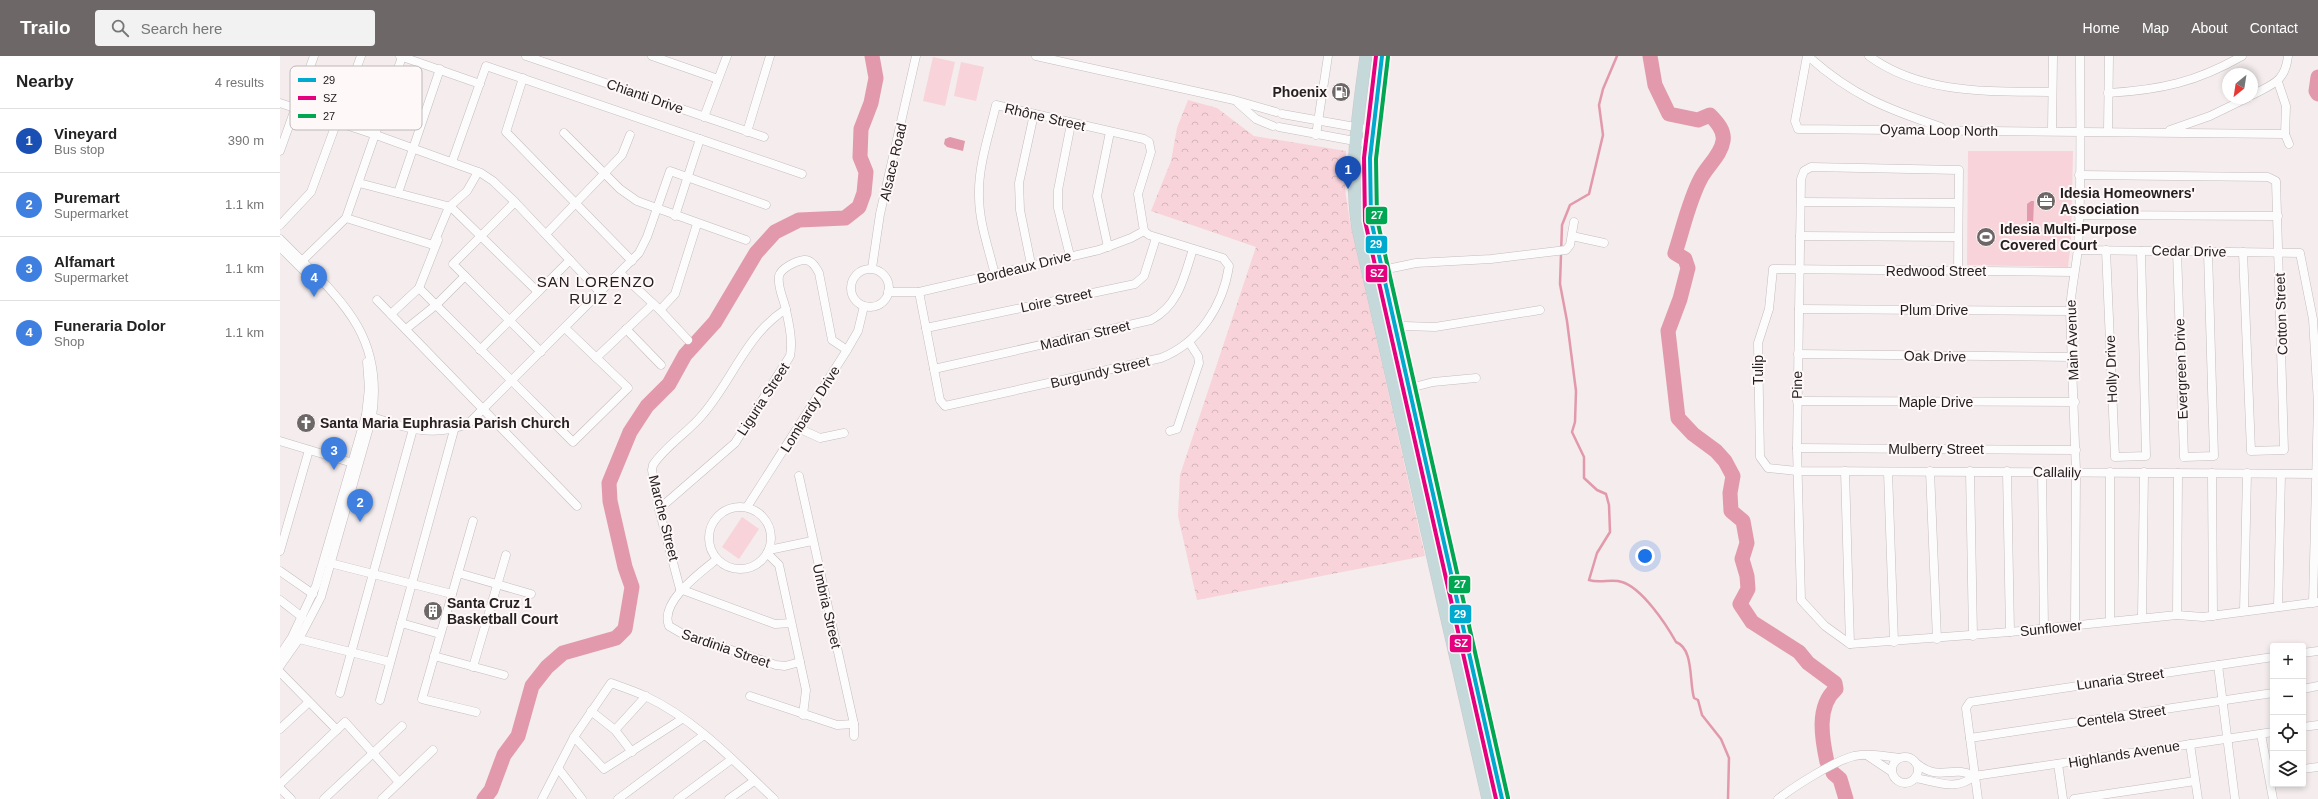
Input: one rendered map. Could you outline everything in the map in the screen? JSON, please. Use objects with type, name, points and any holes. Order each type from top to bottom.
[{"type":"highway","points":[[1366,56],[1355,141],[1354,173],[1356,212],[1368,273],[1488,799]]},
{"type":"highway","points":[[1382,56],[1372,130],[1368,197],[1382,270],[1502,799]]},
{"type":"highway","points":[[1418,495],[1432,492]]},
{"type":"street","points":[[311,66],[314,56]]},
{"type":"street","points":[[357,66],[361,56]]},
{"type":"street","points":[[398,66],[401,56],[480,84]]},
{"type":"street","name":"Chianti Drive","points":[[526,56],[764,137]]},
{"type":"street","points":[[652,56],[718,79]]},
{"type":"street","points":[[704,117],[727,56]]},
{"type":"street","points":[[747,132],[770,56]]},
{"type":"street","name":"Alsace Road","points":[[872,268],[880,214],[916,56]]},
{"type":"street","points":[[1036,56],[1234,100],[1279,113],[1372,130]]},
{"type":"street","points":[[1316,135],[1327,56]]},
{"type":"street","points":[[1808,56],[1829,76],[1858,95],[1887,108],[1949,130]]},
{"type":"street","name":"Oyama Loop North","points":[[1808,56],[1795,121],[1798,129],[2285,134]]},
{"type":"street","points":[[1869,56],[1908,76],[1928,83],[1967,91],[2052,92]]},
{"type":"street","points":[[2052,131],[2053,56]]},
{"type":"street","name":"Main Avenue","points":[[2075,625],[2076,450],[2070,311],[2073,272],[2078,250],[2080,56]]},
{"type":"street","points":[[2108,132],[2109,56]]},
{"type":"street","points":[[2108,93],[2148,90],[2176,85],[2219,70],[2242,56]]},
{"type":"street","points":[[2258,92],[2278,82],[2286,71],[2288,56]]},
{"type":"street","points":[[452,162],[486,66],[802,174]]},
{"type":"street","points":[[422,122],[440,70]]},
{"type":"street","points":[[523,78],[506,132],[632,261]]},
{"type":"street","points":[[2278,82],[2286,106],[2285,134],[2289,144]]},
{"type":"street","points":[[1234,100],[1256,119],[1276,126],[1316,135],[1371,144]]},
{"type":"street","points":[[280,103],[290,107]]},
{"type":"street","points":[[2166,132],[2210,116],[2235,104]]},
{"type":"street","name":"Rhône Street","points":[[995,275],[982,225],[978,196],[982,164],[996,106],[1071,124],[1144,139],[1149,142],[1151,152],[1138,194],[1144,231]]},
{"type":"street","points":[[1031,264],[1020,210],[1019,183],[1034,114]]},
{"type":"street","points":[[280,150],[290,124]]},
{"type":"street","points":[[1070,256],[1058,208],[1058,190],[1071,124]]},
{"type":"street","points":[[280,225],[312,192],[334,130]]},
{"type":"street","points":[[361,130],[478,172],[493,181],[546,234],[600,292]]},
{"type":"street","points":[[302,261],[346,218],[378,130]]},
{"type":"street","points":[[398,193],[419,130]]},
{"type":"street","points":[[1108,247],[1097,196],[1110,132]]},
{"type":"street","points":[[564,133],[630,197],[656,210],[746,240]]},
{"type":"street","points":[[546,234],[622,155],[630,135]]},
{"type":"street","points":[[675,216],[700,139]]},
{"type":"street","name":"Pine","points":[[1850,644],[1825,626],[1801,600],[1797,471],[1797,401],[1801,179],[1804,171],[1810,167],[1959,170],[1958,203]]},
{"type":"street","points":[[369,416],[426,432],[454,430],[470,423],[632,261],[644,246],[670,171],[766,205]]},
{"type":"street","points":[[346,218],[433,245],[450,207],[466,191],[478,172]]},
{"type":"street","name":"Cotton Street","points":[[2079,175],[2268,177],[2274,179],[2277,184],[2284,450],[2251,451],[2244,252]]},
{"type":"street","points":[[359,183],[450,207],[538,292]]},
{"type":"street","points":[[515,202],[453,264],[541,352]]},
{"type":"street","points":[[1800,202],[1958,203],[1958,271]]},
{"type":"street","points":[[392,314],[419,288],[450,207]]},
{"type":"street","points":[[2079,216],[2278,216]]},
{"type":"street","points":[[1368,273],[1416,263],[1491,259],[1566,250],[1570,245],[1574,222]]},
{"type":"street","points":[[660,310],[675,294],[697,224]]},
{"type":"street","name":"Bordeaux Drive","points":[[889,289],[902,292],[919,292],[995,275],[1031,264],[1108,247],[1144,231]]},
{"type":"street","name":"Burgundy Street","points":[[919,292],[941,403],[945,406],[953,406],[1161,358],[1189,342],[1205,324],[1216,308],[1229,266],[1223,258],[1156,238],[1144,231]]},
{"type":"street","points":[[1572,236],[1604,243]]},
{"type":"street","points":[[1800,236],[1958,237]]},
{"type":"street","name":"Loire Street","points":[[926,328],[1135,284],[1144,276],[1156,238]]},
{"type":"street","points":[[280,239],[351,313],[367,343],[371,357],[375,388],[369,416],[327,562],[321,597],[299,639],[280,666]]},
{"type":"street","points":[[280,247],[339,307],[357,333],[362,345],[368,372],[369,416]]},
{"type":"street","name":"Madiran Street","points":[[934,369],[1151,320],[1165,311],[1176,298],[1193,249]]},
{"type":"street","name":"Cedar Drive","points":[[2078,250],[2300,253],[2313,319],[2318,404],[2317,474]]},
{"type":"street","name":"Holly Drive","points":[[2106,250],[2115,457],[2146,456],[2141,251]]},
{"type":"street","name":"Evergreen Drive","points":[[2177,251],[2184,457],[2214,456],[2208,252]]},
{"type":"street","points":[[480,350],[570,260]]},
{"type":"street","name":"Liguria Street","points":[[659,509],[734,443],[790,356],[792,348],[786,309],[779,284],[780,274],[784,269],[804,260],[810,261],[819,273],[832,340],[847,350]]},
{"type":"street","points":[[872,268],[884,274],[889,289],[886,298],[876,306],[864,306],[854,299],[851,293],[851,281],[859,271],[872,268]]},
{"type":"street","name":"Tulip","points":[[1797,471],[1768,468],[1760,457],[1758,343],[1769,310],[1773,269],[1799,270]]},
{"type":"street","name":"Redwood Street","points":[[1799,270],[2073,272]]},
{"type":"street","points":[[620,273],[660,310],[688,340]]},
{"type":"street","points":[[406,329],[436,305],[465,276]]},
{"type":"street","points":[[419,288],[511,382],[573,442],[628,388],[565,328]]},
{"type":"street","points":[[377,300],[577,506]]},
{"type":"street","points":[[596,358],[653,304]]},
{"type":"street","name":"Lombardy Drive","points":[[747,507],[847,350],[858,331],[864,306]]},
{"type":"street","name":"Marche Street","points":[[680,589],[659,509],[652,465],[704,414],[755,335],[768,322],[786,309]]},
{"type":"street","name":"Plum Drive","points":[[1799,309],[2070,311]]},
{"type":"street","points":[[1382,332],[1404,326],[1435,327],[1540,310]]},
{"type":"street","points":[[626,329],[661,365]]},
{"type":"street","points":[[1170,431],[1177,428],[1199,363],[1198,356],[1189,342]]},
{"type":"street","name":"Oak Drive","points":[[1798,354],[2072,357]]},
{"type":"street","points":[[1395,392],[1433,382],[1476,378]]},
{"type":"street","name":"Maple Drive","points":[[1797,401],[2075,402]]},
{"type":"street","points":[[798,428],[820,438],[844,433]]},
{"type":"street","points":[[340,693],[413,429]]},
{"type":"street","points":[[380,700],[454,430]]},
{"type":"street","points":[[280,441],[355,463]]},
{"type":"street","name":"Mulberry Street","points":[[1797,448],[2076,450]]},
{"type":"street","points":[[280,551],[309,450]]},
{"type":"street","name":"Callalily","points":[[1797,471],[2042,471],[2317,474]]},
{"type":"street","points":[[1846,471],[1850,644]]},
{"type":"street","points":[[1930,471],[1937,639]]},
{"type":"street","points":[[1970,471],[1974,636]]},
{"type":"street","points":[[2007,471],[2010,632]]},
{"type":"street","points":[[2042,471],[2044,629]]},
{"type":"street","points":[[1888,472],[1894,642]]},
{"type":"street","points":[[2110,472],[2110,621]]},
{"type":"street","points":[[2142,618],[2144,472]]},
{"type":"street","points":[[2177,615],[2178,473]]},
{"type":"street","points":[[2212,473],[2213,616]]},
{"type":"street","points":[[2244,612],[2247,473]]},
{"type":"street","points":[[2278,607],[2281,474]]},
{"type":"street","points":[[2316,602],[2317,474]]},
{"type":"street","name":"Umbria Street","points":[[799,476],[812,541],[854,724],[854,736]]},
{"type":"street","points":[[747,507],[760,514],[769,527],[771,542],[768,552],[757,564],[743,569],[729,567],[717,559],[712,552],[708,539],[710,526],[715,518],[729,508],[747,507]]},
{"type":"street","points":[[473,521],[422,699],[476,712]]},
{"type":"street","points":[[768,552],[812,541]]},
{"type":"street","points":[[768,552],[779,565],[807,694],[803,715]]},
{"type":"street","points":[[473,667],[506,556]]},
{"type":"street","name":"Sardinia Street","points":[[717,559],[680,589],[668,618],[669,626],[677,631],[780,666],[800,662]]},
{"type":"street","points":[[327,562],[452,594]]},
{"type":"street","points":[[280,655],[302,617],[327,562]]},
{"type":"street","points":[[280,572],[313,594]]},
{"type":"street","points":[[458,573],[531,594]]},
{"type":"street","points":[[680,589],[776,624],[791,622]]},
{"type":"street","points":[[280,600],[302,617]]},
{"type":"street","name":"Sunflower","points":[[1850,644],[1974,636],[2177,615],[2213,616],[2316,602]]},
{"type":"street","points":[[401,623],[440,634]]},
{"type":"street","points":[[299,639],[390,662]]},
{"type":"street","points":[[2306,653],[2318,651]]},
{"type":"street","points":[[434,656],[504,675]]},
{"type":"street","name":"Lunaria Street","points":[[1970,738],[1966,708],[1970,702],[2054,688],[2270,658]]},
{"type":"street","points":[[2218,665],[2235,799]]},
{"type":"street","points":[[280,672],[337,730]]},
{"type":"street","points":[[542,799],[574,737],[611,682],[646,696],[682,719],[704,735],[732,759],[774,799]]},
{"type":"street","points":[[2306,688],[2318,686]]},
{"type":"street","name":"Centela Street","points":[[1970,738],[2270,693]]},
{"type":"street","points":[[615,730],[646,696]]},
{"type":"street","points":[[750,696],[803,715],[837,724],[854,724]]},
{"type":"street","points":[[280,729],[309,702]]},
{"type":"street","points":[[591,710],[615,730],[632,752]]},
{"type":"street","points":[[574,737],[604,769],[682,719]]},
{"type":"street","points":[[280,784],[345,722],[399,782]]},
{"type":"street","points":[[2306,727],[2318,725]]},
{"type":"street","points":[[324,799],[402,726]]},
{"type":"street","name":"Highlands Avenue","points":[[1916,763],[1931,773],[1966,772],[1974,776],[2270,732]]},
{"type":"street","points":[[2261,734],[2270,770]]},
{"type":"street","points":[[618,799],[704,735]]},
{"type":"street","points":[[1970,738],[1978,799]]},
{"type":"street","points":[[2190,744],[2198,799]]},
{"type":"street","points":[[382,799],[432,750]]},
{"type":"street","points":[[1778,799],[1842,761],[1866,754],[1909,758],[1916,763],[1918,771],[1915,778],[1903,783],[1896,779],[1892,772],[1879,761],[1866,754]]},
{"type":"street","points":[[1892,772],[1894,764],[1900,758]]},
{"type":"street","points":[[678,799],[732,759]]},
{"type":"street","points":[[2058,764],[2063,799]]},
{"type":"street","points":[[2306,769],[2318,767]]},
{"type":"street","points":[[558,768],[582,799]]},
{"type":"street","name":"Highlands Avenue","points":[[1915,778],[1950,785],[1966,784],[1974,776]]},
{"type":"street","points":[[730,799],[754,781]]},
{"type":"street","points":[[2074,799],[2195,781]]},
{"type":"street","points":[[2272,787],[2273,799]]},
{"type":"street","points":[[280,788],[291,799]]},
{"type":"green space","points":[[933,57],[955,62],[945,106],[923,101]]},
{"type":"green space","points":[[961,62],[984,67],[976,101],[954,96]]},
{"type":"green space","points":[[1188,100],[1217,108],[1254,136],[1346,151],[1345,190],[1350,222],[1425,556],[1197,600],[1178,516],[1180,475],[1256,247],[1151,211],[1171,161],[1177,128]]},
{"type":"green space","points":[[1968,151],[2073,151],[2071,242],[2068,267],[1967,265]]},
{"type":"green space","points":[[742,517],[759,529],[739,559],[722,547]]},
{"type":"shaded area","points":[[950,137],[965,141],[963,151],[947,147],[944,144],[945,139]]},
{"type":"shaded area","points":[[2034,201],[2033,225],[2027,224],[2027,204]]},
{"type":"waterway","points":[[484,799],[491,790],[504,755],[518,736],[532,686],[547,667],[563,653],[616,638],[625,629],[632,587],[625,567],[610,501],[609,483],[630,432],[647,406],[669,384],[685,355],[715,322],[756,253],[775,232],[799,220],[845,218],[859,207],[864,193],[866,172],[860,157],[861,129],[871,103],[876,78],[872,56]]},
{"type":"waterway","points":[[1617,56],[1603,89],[1599,105],[1603,135],[1589,194],[1570,205],[1562,225],[1560,284],[1567,321],[1576,391],[1575,422],[1572,432],[1584,457],[1584,478],[1597,490],[1606,494],[1609,505],[1610,532],[1597,553],[1589,580],[1618,581],[1637,591],[1653,608],[1676,642],[1686,651],[1690,666],[1694,698],[1698,700],[1702,715],[1721,739],[1729,758],[1728,799]]},
{"type":"waterway","points":[[1650,56],[1655,85],[1669,114],[1698,120],[1710,115],[1720,127],[1723,134],[1723,141],[1720,151],[1704,173],[1697,187],[1675,253],[1685,259],[1688,268],[1680,299],[1668,331],[1678,418],[1693,434],[1716,451],[1725,461],[1733,476],[1730,493],[1731,511],[1743,521],[1747,543],[1742,559],[1747,576],[1748,589],[1740,604],[1752,622],[1799,652],[1808,663],[1835,683],[1836,689],[1825,704],[1822,723],[1823,743],[1827,762]]},
{"type":"waterway","points":[[2318,77],[2316,91],[2318,94]]},
{"type":"waterway","points":[[1833,773],[1840,779],[1846,799]]},
{"type":"transit line","name":"SZ","points":[[1376,56],[1364,158],[1365,221],[1496,799]]},
{"type":"transit line","name":"29","points":[[1382,56],[1370,158],[1371,220],[1502,799]]},
{"type":"transit line","name":"27","points":[[1388,57],[1376,159],[1377,219],[1508,798]]},
{"type":"place","name":"Phoenix","points":[[1341,92]]},
{"type":"place","name":"Vineyard","points":[[1348,189]]},
{"type":"place","name":"Idesia Homeowners' Association","points":[[2046,201]]},
{"type":"place","name":"Idesia Multi-Purpose Covered Court","points":[[1986,237]]},
{"type":"place","name":"Funeraria Dolor","points":[[314,297]]},
{"type":"place","name":"Santa Maria Euphrasia Parish Church","points":[[306,423]]},
{"type":"place","name":"Alfamart","points":[[334,470]]},
{"type":"place","name":"Puremart","points":[[360,522]]},
{"type":"place","name":"Santa Cruz 1 Basketball Court","points":[[433,611]]},
{"type":"district","name":"SAN LORENZO RUIZ 2","points":[[596,290]]}]
